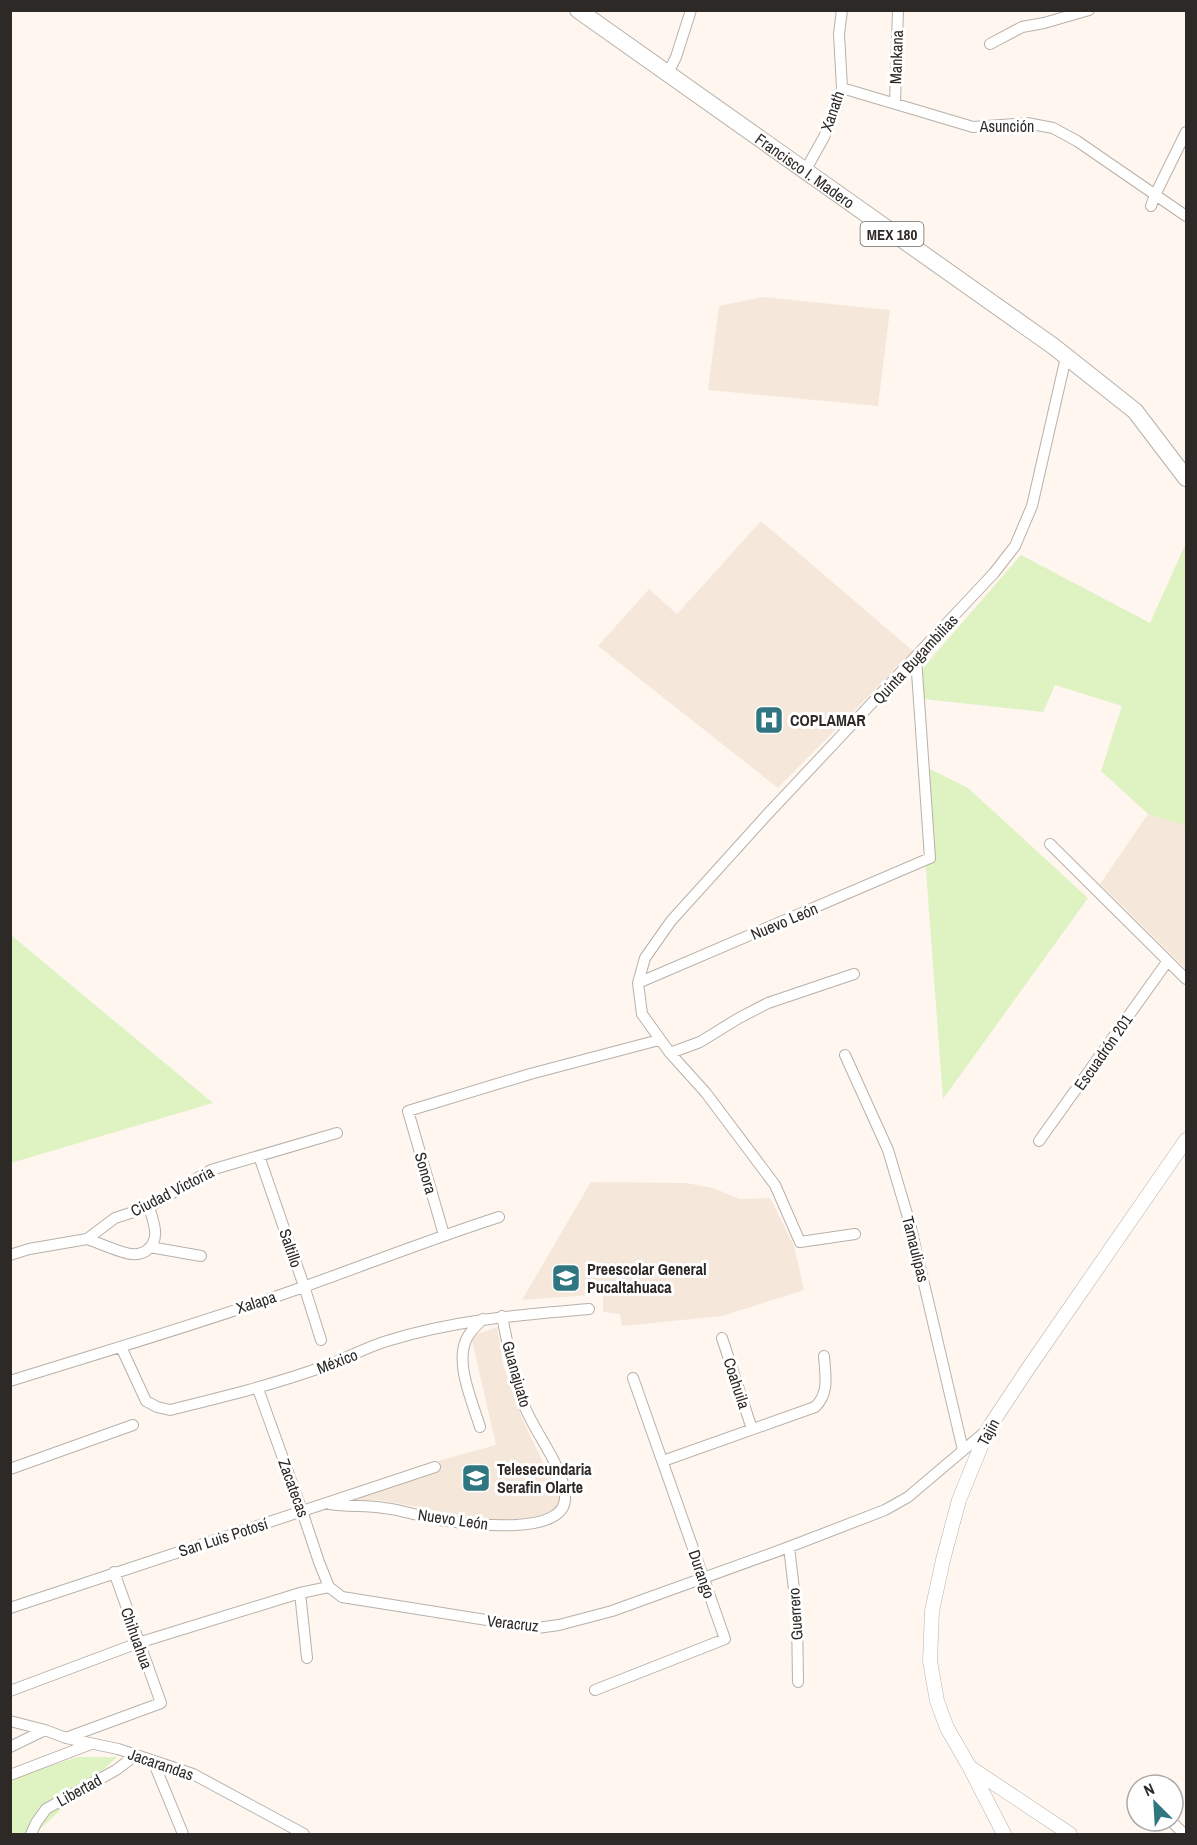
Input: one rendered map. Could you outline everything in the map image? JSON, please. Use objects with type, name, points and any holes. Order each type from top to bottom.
[{"type":"main road","name":"Francisco I. Madero","points":[[578,10],[1053,346],[1135,411],[1186,478]]},
{"type":"main road","name":"Tajín","points":[[1004,1834],[946,1728],[937,1701],[930,1661],[932,1611],[942,1560],[958,1500],[988,1429],[1186,1140]]},
{"type":"main road","points":[[969,1767],[1070,1834]]},
{"type":"street","points":[[668,73],[676,57],[691,10]]},
{"type":"street","name":"Xanath","points":[[805,171],[824,137],[842,88],[839,34],[842,10]]},
{"type":"street","name":"Mankana","points":[[895,103],[898,10]]},
{"type":"street","points":[[990,44],[1022,27],[1089,10]]},
{"type":"street","name":"Asunción","points":[[842,88],[973,127],[1027,123],[1053,128],[1077,141],[1186,216]]},
{"type":"street","points":[[1151,206],[1186,132]]},
{"type":"street","name":"Quinta Bugambilias","points":[[659,1040],[642,1014],[638,983],[645,958],[671,921],[764,818],[994,573],[1015,546],[1032,506],[1066,357]]},
{"type":"street","name":"Nuevo León","points":[[638,983],[930,858],[916,658]]},
{"type":"street","points":[[1050,844],[1186,979]]},
{"type":"street","name":"Escuadrón 201","points":[[1039,1141],[1167,962]]},
{"type":"street","points":[[670,1053],[700,1042],[768,1003],[854,974]]},
{"type":"street","points":[[659,1040],[706,1093],[775,1185],[801,1242],[855,1234]]},
{"type":"street","name":"Sonora","points":[[444,1235],[408,1111],[530,1074],[659,1040]]},
{"type":"street","name":"Tamaulipas","points":[[845,1055],[888,1150],[910,1224],[963,1450]]},
{"type":"street","name":"Ciudad Victoria","points":[[10,1255],[87,1239],[115,1218],[149,1207],[211,1170],[337,1133]]},
{"type":"street","name":"Saltillo","points":[[259,1156],[321,1340]]},
{"type":"street","points":[[87,1239],[132,1254],[144,1252],[155,1238],[155,1227],[149,1207]]},
{"type":"street","name":"Xalapa","points":[[10,1380],[121,1347],[304,1287],[499,1217]]},
{"type":"street","points":[[150,1247],[201,1256]]},
{"type":"street","name":"México","points":[[121,1347],[146,1401],[170,1410],[258,1389],[328,1365],[385,1341],[460,1322],[589,1309]]},
{"type":"street","name":"Guanajuato","points":[[502,1316],[513,1372],[524,1406],[551,1456],[566,1495]]},
{"type":"street","points":[[480,1427],[463,1370],[462,1353],[466,1340],[483,1318]]},
{"type":"street","name":"Coahuila","points":[[722,1338],[752,1429]]},
{"type":"street","points":[[663,1461],[815,1407],[822,1401],[826,1391],[824,1356]]},
{"type":"street","name":"Durango","points":[[595,1690],[724,1639],[633,1378]]},
{"type":"street","name":"Zacatecas","points":[[258,1389],[329,1587]]},
{"type":"street","points":[[10,1469],[133,1425]]},
{"type":"street","name":"Veracruz","points":[[329,1587],[342,1597],[537,1628],[559,1625],[612,1611],[885,1510],[908,1497],[988,1429]]},
{"type":"street","name":"San Luis Potosí","points":[[10,1608],[435,1467]]},
{"type":"street","name":"Nuevo León","points":[[328,1504],[384,1508],[446,1521],[512,1526],[536,1524],[553,1516],[561,1509],[566,1495]]},
{"type":"street","name":"Guerrero","points":[[789,1547],[797,1615],[798,1682]]},
{"type":"street","name":"Chihuahua","points":[[66,1738],[161,1703],[114,1572]]},
{"type":"street","points":[[10,1691],[138,1643],[300,1593],[329,1587]]},
{"type":"street","points":[[300,1593],[307,1658]]},
{"type":"street","name":"Jacarandas","points":[[10,1721],[66,1738],[136,1755],[193,1774],[304,1834]]},
{"type":"street","points":[[10,1747],[45,1730]]},
{"type":"street","points":[[10,1774],[91,1744]]},
{"type":"street","name":"Libertad","points":[[32,1834],[36,1823],[46,1809],[116,1770],[136,1755]]},
{"type":"street","points":[[153,1761],[183,1834]]},
{"type":"shaded area","points":[[763,297],[890,310],[878,406],[708,390],[719,306]]},
{"type":"shaded area","name":"COPLAMAR","points":[[761,521],[913,651],[778,788],[598,646],[649,589],[677,614]]},
{"type":"shaded area","points":[[1148,814],[1186,826],[1186,969],[1100,884]]},
{"type":"shaded area","points":[[591,1182],[686,1183],[713,1188],[740,1199],[770,1198],[794,1246],[804,1290],[722,1316],[622,1326],[620,1314],[603,1312],[603,1294],[522,1300]]},
{"type":"shaded area","points":[[497,1327],[504,1368],[523,1421],[560,1497],[559,1516],[513,1522],[459,1515],[380,1500],[341,1503],[439,1472],[438,1461],[496,1445],[471,1336]]},
{"type":"green space","points":[[1186,543],[1186,826],[1148,814],[1101,771],[1122,706],[1055,685],[1043,712],[915,698],[915,677],[1021,555],[1150,623]]},
{"type":"green space","points":[[918,763],[968,788],[1088,898],[943,1099]]},
{"type":"green space","points":[[11,935],[213,1103],[11,1163]]},
{"type":"green space","points":[[78,1757],[117,1757],[36,1833],[40,1834],[11,1834],[11,1779]]},
{"type":"place","name":"COPLAMAR","points":[[769,720]]},
{"type":"place","name":"Preescolar General Pucaltahuaca","points":[[566,1278]]},
{"type":"place","name":"Telesecundaria Serafin Olarte","points":[[476,1478]]}]
